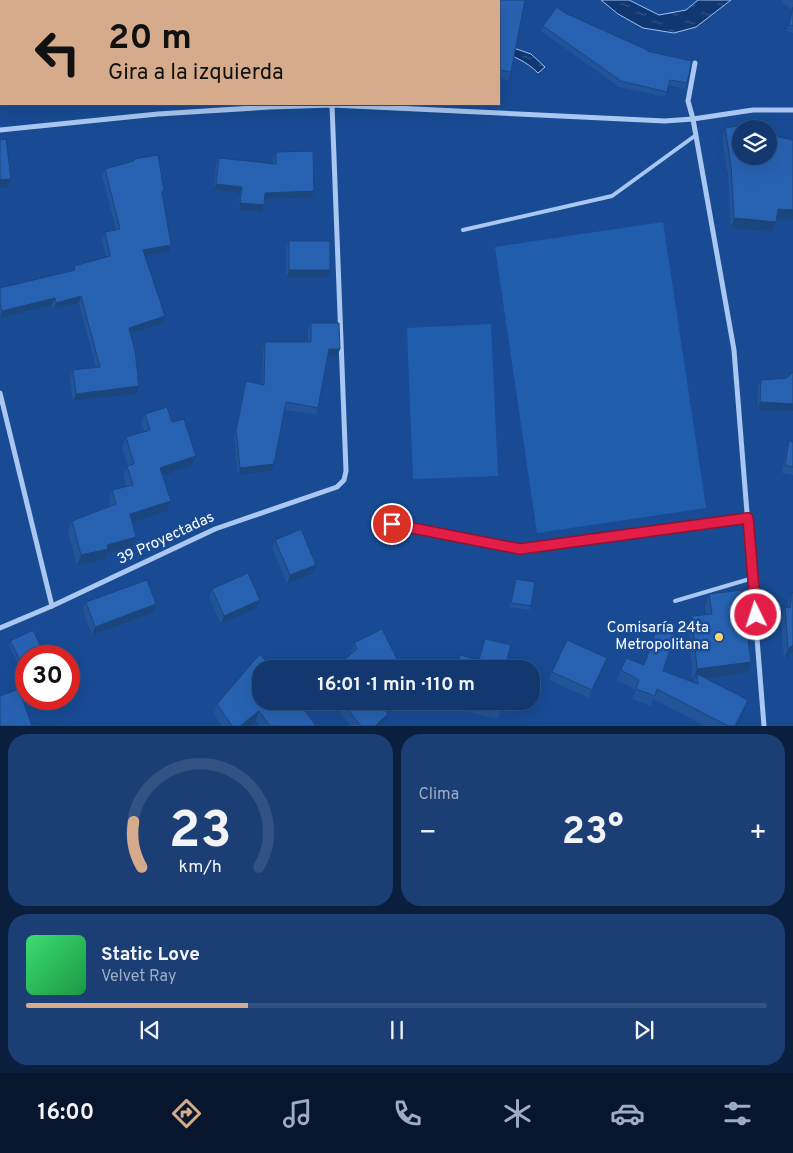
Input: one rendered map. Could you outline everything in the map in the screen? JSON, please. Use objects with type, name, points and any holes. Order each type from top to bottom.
[{"type":"street","points":[[695,63],[688,101],[693,118],[734,350],[764,726]]},
{"type":"street","points":[[0,130],[158,114],[270,106],[332,105],[665,121],[753,110],[793,110]]},
{"type":"street","name":"39 Proyectadas","points":[[0,628],[52,606],[215,529],[337,487],[344,480],[346,471],[332,105]]},
{"type":"street","points":[[0,393],[52,606]]},
{"type":"lane","points":[[463,230],[612,196],[696,135]]},
{"type":"lane","points":[[392,524],[520,549],[748,518]]},
{"type":"lane","points":[[675,601],[753,578]]},
{"type":"shaded area","points":[[663,222],[706,508],[537,533],[495,247]]},
{"type":"shaded area","points":[[491,324],[498,476],[413,479],[407,328]]},
{"type":"water","points":[[601,0],[629,0],[659,15],[686,10],[698,0],[731,0],[696,27],[674,33],[643,28],[618,14]]},
{"type":"water","points":[[500,43],[531,54],[545,67],[538,73],[525,62],[500,51]]},
{"type":"building","points":[[500,0],[525,0],[511,72],[500,70]]},
{"type":"building","points":[[557,7],[565,13],[647,51],[692,61],[687,83],[670,80],[667,92],[621,81],[543,26]]},
{"type":"building","points":[[793,7],[793,26],[789,25]]},
{"type":"building","points":[[732,127],[732,165],[777,165],[777,137],[793,140],[793,210],[778,209],[776,222],[734,218],[731,166],[725,128]]},
{"type":"building","points":[[6,139],[11,179],[0,180],[0,140]]},
{"type":"building","points":[[313,151],[314,191],[265,193],[264,205],[240,203],[242,187],[216,184],[219,158],[276,164],[276,152]]},
{"type":"building","points":[[158,155],[171,245],[143,250],[165,316],[129,328],[135,351],[139,386],[76,394],[73,370],[100,367],[81,296],[56,303],[55,298],[2,311],[0,288],[75,270],[74,266],[110,256],[105,232],[120,229],[105,169],[134,161],[134,159]]},
{"type":"building","points":[[289,241],[330,241],[330,270],[289,270]]},
{"type":"building","points":[[311,323],[339,323],[340,349],[329,349],[318,408],[286,402],[274,464],[240,468],[236,430],[246,381],[264,385],[265,342],[311,342]]},
{"type":"building","points":[[793,372],[793,404],[760,402],[761,380],[787,378]]},
{"type":"building","points":[[167,407],[172,422],[184,419],[196,456],[160,468],[171,501],[130,514],[136,537],[107,545],[108,549],[81,555],[72,521],[116,504],[112,490],[133,485],[127,466],[134,464],[126,437],[150,430],[145,414]]},
{"type":"building","points":[[789,441],[793,442],[793,467],[785,465]]},
{"type":"building","points":[[301,529],[316,565],[290,575],[275,540]]},
{"type":"building","points":[[248,573],[260,600],[224,616],[212,589]]},
{"type":"building","points":[[516,579],[535,582],[531,606],[511,603]]},
{"type":"building","points":[[147,580],[156,604],[95,627],[86,602]]},
{"type":"building","points":[[742,590],[751,662],[697,669],[692,616],[712,614],[709,594]]},
{"type":"building","points":[[792,592],[793,645],[788,649],[785,607],[790,608]]},
{"type":"building","points":[[382,629],[398,660],[344,660],[357,649],[354,643]]},
{"type":"building","points":[[657,629],[675,635],[663,671],[698,684],[697,674],[748,700],[735,726],[728,726],[657,689],[655,696],[636,689],[639,680],[621,670],[626,658],[644,665]]},
{"type":"building","points":[[33,630],[40,645],[15,645],[15,651],[10,641]]},
{"type":"building","points":[[485,639],[511,645],[507,660],[479,660]]},
{"type":"building","points":[[567,640],[607,658],[592,690],[552,672]]},
{"type":"building","points":[[260,654],[265,660],[255,660]]},
{"type":"building","points":[[460,655],[479,660],[459,660]]},
{"type":"building","points":[[252,663],[252,710],[304,710],[316,726],[270,726],[259,711],[240,726],[232,726],[217,704]]},
{"type":"building","points":[[15,690],[15,710],[26,710],[32,726],[0,726],[0,696]]},
{"type":"building","points":[[348,710],[385,710],[388,714],[375,726],[361,726]]},
{"type":"place","name":"Comisaría 24ta Metropolitana","points":[[719,637]]},
{"type":"route","points":[[392,524],[520,549],[748,518],[756,615]]}]
